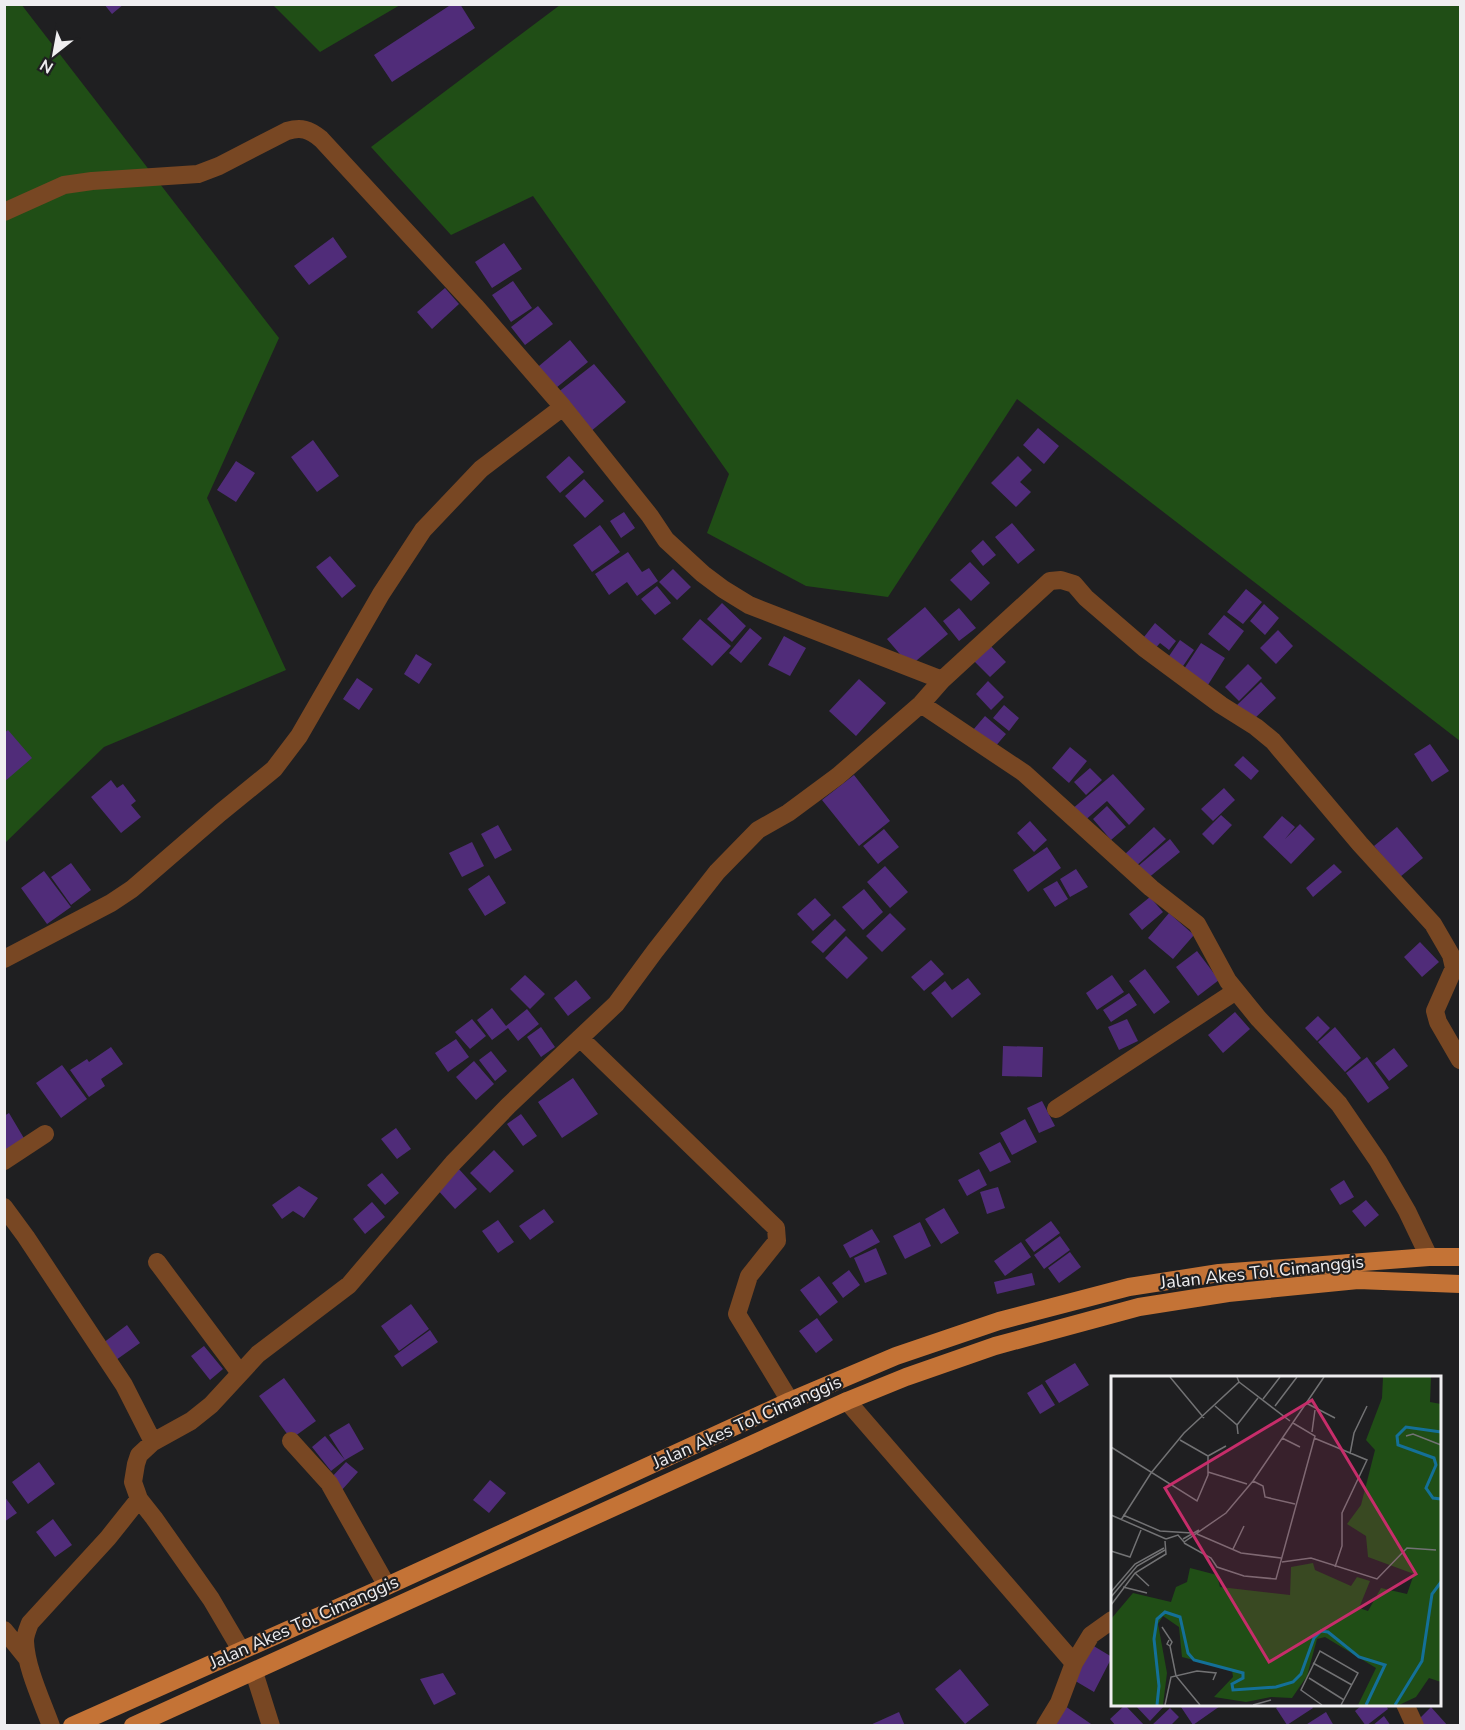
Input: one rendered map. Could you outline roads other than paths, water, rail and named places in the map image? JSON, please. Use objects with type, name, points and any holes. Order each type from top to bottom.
[{"type":"main road","name":"Jalan Akes Tol Cimanggis","points":[[72,1725],[387,1586],[790,1401],[896,1356],[999,1321],[1129,1287],[1219,1273],[1429,1257],[1461,1257]]},
{"type":"main road","name":"Jalan Akes Tol Cimanggis","points":[[133,1725],[847,1401],[906,1377],[995,1346],[1139,1307],[1228,1293],[1358,1280],[1461,1284]]},
{"type":"main road","points":[[896,1356],[906,1377]]},
{"type":"street","points":[[4,212],[64,185],[198,174],[219,166],[286,132],[297,128],[311,130],[467,297],[563,406],[650,516],[666,540],[703,574],[723,590],[749,605],[942,680]]},
{"type":"street","points":[[4,959],[92,914],[132,889],[274,768],[299,736],[381,594],[423,530],[481,469],[563,406]]},
{"type":"street","points":[[241,1650],[211,1599],[139,1499],[133,1482],[139,1455],[153,1442],[211,1405],[258,1354],[349,1285],[453,1163],[508,1106],[581,1039],[626,993],[717,872],[741,847],[758,830],[788,813],[838,776],[921,704],[942,680],[1050,581],[1061,580],[1074,584],[1086,598],[1144,648],[1273,741],[1360,844],[1433,924],[1451,955],[1454,968],[1435,1011],[1438,1022],[1461,1060]]},
{"type":"street","points":[[921,704],[1024,773],[1151,888],[1197,924],[1228,981],[1258,1018],[1339,1104],[1378,1161],[1429,1257]]},
{"type":"street","points":[[1056,1109],[1236,991]]},
{"type":"street","points":[[581,1039],[776,1228],[777,1241],[749,1276],[737,1314],[790,1401]]},
{"type":"street","points":[[4,1161],[45,1134]]},
{"type":"street","points":[[4,1208],[26,1237],[124,1384],[153,1442]]},
{"type":"street","points":[[156,1262],[240,1373]]},
{"type":"street","points":[[847,1401],[1074,1663]]},
{"type":"street","points":[[291,1442],[329,1483],[387,1586]]},
{"type":"street","points":[[51,1725],[29,1661],[25,1639],[30,1623],[101,1545],[139,1499]]},
{"type":"street","points":[[1045,1725],[1059,1703],[1074,1663],[1091,1635],[1111,1621]]},
{"type":"street","points":[[4,1630],[29,1661]]},
{"type":"street","points":[[254,1672],[271,1725]]},
{"type":"street","points":[[1406,1706],[1415,1725]]}]
